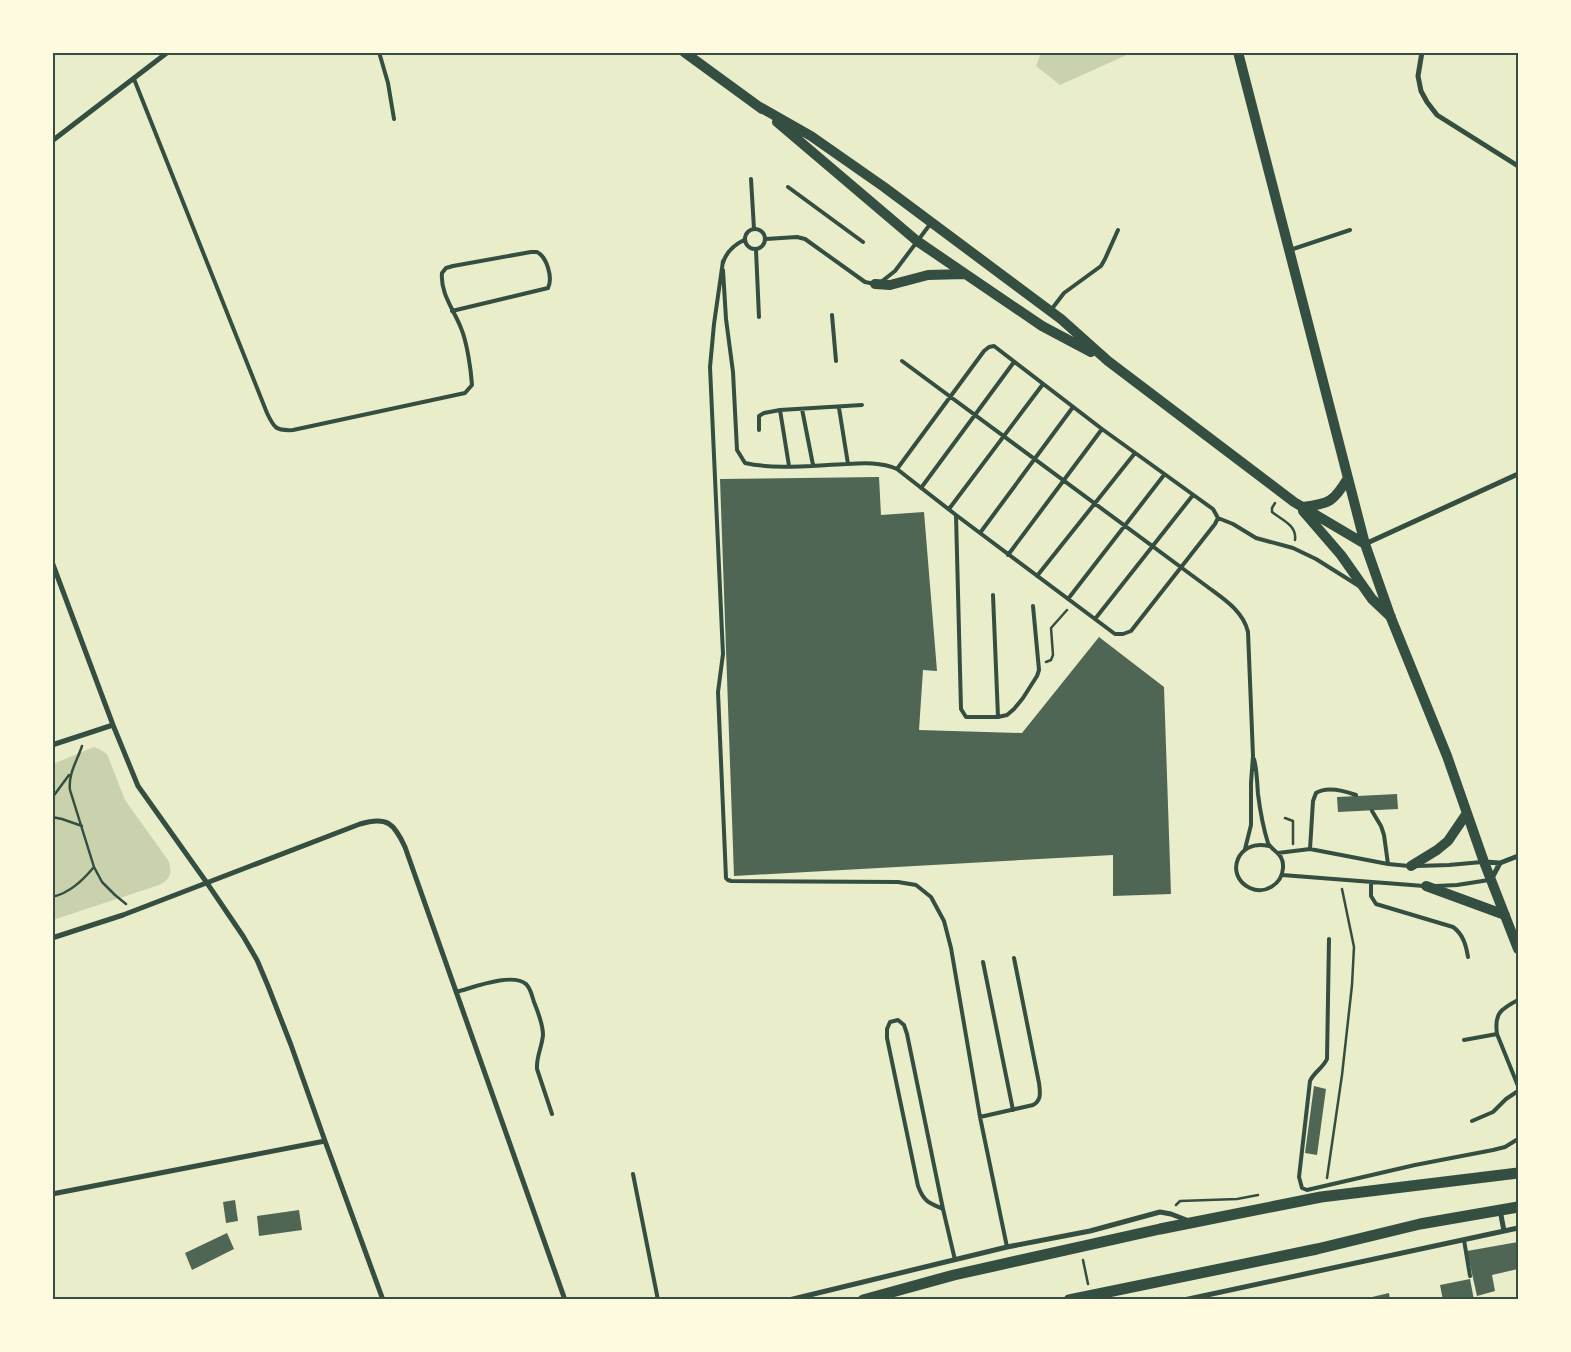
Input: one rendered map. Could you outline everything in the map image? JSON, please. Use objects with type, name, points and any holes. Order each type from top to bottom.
[{"type":"main road","points":[[684,52],[758,106],[917,241],[1042,326],[1108,361]]},
{"type":"main road","points":[[1238,52],[1365,544],[1391,618],[1447,756],[1484,862],[1518,949]]},
{"type":"main road","points":[[758,106],[811,136],[884,187],[1061,319],[1108,361],[1298,505],[1365,544]]},
{"type":"main road","points":[[875,284],[890,285],[928,275],[965,274]]},
{"type":"main road","points":[[1298,505],[1320,505],[1330,501],[1339,493],[1348,478]]},
{"type":"main road","points":[[1298,505],[1341,555],[1379,607],[1391,618]]},
{"type":"main road","points":[[1411,866],[1448,841],[1467,814]]},
{"type":"main road","points":[[1426,886],[1505,916]]},
{"type":"main road","points":[[863,1300],[954,1275],[1193,1222],[1321,1197],[1518,1173]]},
{"type":"main road","points":[[1069,1300],[1317,1249],[1420,1224],[1518,1207]]},
{"type":"street","points":[[52,141],[168,52]]},
{"type":"street","points":[[1422,52],[1418,76],[1421,91],[1437,115],[1518,166]]},
{"type":"street","points":[[1365,544],[1518,474]]},
{"type":"street","points":[[52,562],[138,786],[207,883],[257,960],[291,1044],[383,1300]]},
{"type":"street","points":[[52,745],[113,725]]},
{"type":"street","points":[[52,938],[136,910],[370,821],[378,820],[392,824],[405,847],[565,1300]]},
{"type":"street","points":[[1484,862],[1500,863],[1518,856]]},
{"type":"street","points":[[1491,880],[1500,863]]},
{"type":"street","points":[[52,1194],[325,1141]]},
{"type":"street","points":[[1500,1210],[1504,1231]]},
{"type":"street","points":[[789,1300],[1007,1247],[1090,1231],[1160,1212],[1193,1222]]},
{"type":"street","points":[[1184,1300],[1518,1228]]},
{"type":"lane","points":[[379,52],[388,83],[394,119]]},
{"type":"lane","points":[[134,79],[267,413],[276,428],[281,431],[293,430],[465,393],[472,385],[471,377],[462,330],[452,311],[443,286],[442,277],[444,270],[453,266],[537,252],[544,258],[550,286],[544,290],[452,311]]},
{"type":"lane","points":[[751,179],[754,228]]},
{"type":"lane","points":[[788,187],[863,242]]},
{"type":"lane","points":[[766,238],[797,237],[804,239],[865,282],[875,284],[887,279],[895,271],[931,223]]},
{"type":"lane","points":[[754,228],[764,233],[766,238],[765,244],[756,250],[750,249],[744,240],[749,230],[754,228]]},
{"type":"lane","points":[[1050,312],[1064,293],[1100,266],[1118,230]]},
{"type":"lane","points":[[1290,250],[1350,230]]},
{"type":"lane","points":[[744,240],[736,244],[723,261],[710,367],[723,654],[718,692],[726,878],[731,881],[898,882],[916,885],[931,897],[944,921],[951,948],[980,1118],[1007,1247]]},
{"type":"lane","points":[[756,250],[759,317]]},
{"type":"lane","points":[[723,261],[726,319],[733,372],[737,450],[745,463],[755,466],[872,463],[891,466],[1115,634],[1131,631],[1218,518]]},
{"type":"lane","points":[[832,315],[836,361]]},
{"type":"lane","points":[[897,469],[984,351],[989,346],[994,346],[1102,429],[1212,509],[1218,518],[1233,524],[1256,538],[1293,548],[1316,559],[1350,582],[1366,590]]},
{"type":"lane","points":[[902,361],[1205,585],[1244,618],[1248,632],[1253,756],[1251,825],[1245,849]]},
{"type":"lane","points":[[921,488],[1014,362]]},
{"type":"lane","points":[[949,510],[1043,384]]},
{"type":"lane","points":[[759,430],[759,416],[764,413],[780,410],[862,406]]},
{"type":"lane","points":[[980,533],[1073,407]]},
{"type":"lane","points":[[839,408],[848,464]]},
{"type":"lane","points":[[802,409],[813,465]]},
{"type":"lane","points":[[780,410],[789,466]]},
{"type":"lane","points":[[1008,555],[1102,429]]},
{"type":"lane","points":[[1037,576],[1135,453]]},
{"type":"lane","points":[[1068,599],[1164,474]]},
{"type":"lane","points":[[1095,619],[1193,495]]},
{"type":"lane","points":[[956,515],[962,709],[963,714],[969,718],[1007,715],[1023,698],[1037,676],[1038,665],[1033,606]]},
{"type":"lane","points":[[993,595],[998,717]]},
{"type":"lane","points":[[1253,756],[1259,808],[1269,846]]},
{"type":"lane","points":[[1310,848],[1313,801],[1316,793],[1324,790],[1345,791],[1356,795]]},
{"type":"lane","points":[[1372,812],[1381,826],[1384,835],[1388,864]]},
{"type":"lane","points":[[1261,844],[1269,846],[1278,853],[1282,860],[1283,868],[1278,882],[1265,890],[1249,888],[1243,884],[1238,877],[1236,862],[1245,849],[1252,845],[1261,844]]},
{"type":"lane","points":[[1278,853],[1310,848],[1388,864],[1411,866],[1484,862]]},
{"type":"lane","points":[[1282,875],[1426,886],[1457,885],[1491,880]]},
{"type":"lane","points":[[1371,882],[1371,896],[1376,904],[1453,927],[1459,932],[1466,947],[1468,957]]},
{"type":"lane","points":[[1329,939],[1327,1059],[1324,1066],[1312,1076],[1310,1082],[1299,1177],[1302,1188],[1307,1190],[1415,1165],[1493,1150],[1505,1147],[1518,1139]]},
{"type":"lane","points":[[980,1118],[1033,1105],[1040,1096],[1014,958]]},
{"type":"lane","points":[[983,962],[1013,1110]]},
{"type":"lane","points":[[456,992],[507,979],[519,980],[526,984],[530,990],[543,1029],[537,1062],[552,1114]]},
{"type":"lane","points":[[1518,1000],[1503,1008],[1499,1013],[1496,1023],[1497,1034],[1518,1086]]},
{"type":"lane","points":[[943,1209],[927,1202],[918,1186],[887,1038],[886,1029],[890,1022],[898,1020],[904,1025],[954,1260]]},
{"type":"lane","points":[[1464,1040],[1497,1034]]},
{"type":"lane","points":[[1472,1121],[1493,1112],[1506,1099],[1518,1092]]},
{"type":"lane","points":[[633,1174],[658,1300]]},
{"type":"lane","points":[[1464,1240],[1470,1276]]},
{"type":"path","points":[[1282,492],[1272,508],[1272,512],[1292,526],[1295,531],[1296,537],[1293,548]]},
{"type":"path","points":[[1038,665],[1050,660],[1053,655],[1051,628],[1074,604]]},
{"type":"path","points":[[86,734],[69,781],[70,790],[94,867],[102,882],[115,895],[136,910]]},
{"type":"path","points":[[52,798],[72,771]]},
{"type":"path","points":[[52,817],[82,826]]},
{"type":"path","points":[[1285,818],[1293,821],[1293,850]]},
{"type":"path","points":[[52,897],[74,887],[94,867]]},
{"type":"path","points":[[1326,1186],[1342,1075],[1352,985],[1354,947],[1340,880]]},
{"type":"path","points":[[1171,1214],[1180,1201],[1237,1199],[1262,1194]]},
{"type":"path","points":[[1080,1247],[1090,1295]]},
{"type":"green space","points":[[1041,53],[1131,53],[1060,85],[1036,66]]},
{"type":"green space","points":[[94,747],[107,754],[125,800],[168,860],[171,872],[168,878],[159,885],[53,920],[53,764]]},
{"type":"building","points":[[879,477],[881,515],[924,512],[937,671],[923,670],[919,730],[1022,733],[1099,637],[1164,687],[1171,894],[1113,896],[1113,855],[734,876],[720,479]]},
{"type":"building","points":[[1397,794],[1398,809],[1338,812],[1337,797]]},
{"type":"building","points":[[1314,1086],[1326,1089],[1317,1155],[1305,1153]]},
{"type":"building","points":[[235,1200],[238,1221],[226,1223],[223,1202]]},
{"type":"building","points":[[299,1210],[302,1230],[259,1236],[257,1216]]},
{"type":"building","points":[[227,1233],[234,1249],[192,1270],[185,1253]]},
{"type":"building","points":[[1518,1242],[1518,1269],[1492,1275],[1495,1291],[1477,1296],[1467,1251]]},
{"type":"building","points":[[1470,1279],[1474,1300],[1443,1300],[1440,1285]]},
{"type":"building","points":[[1389,1293],[1390,1300],[1372,1300],[1372,1297]]}]
